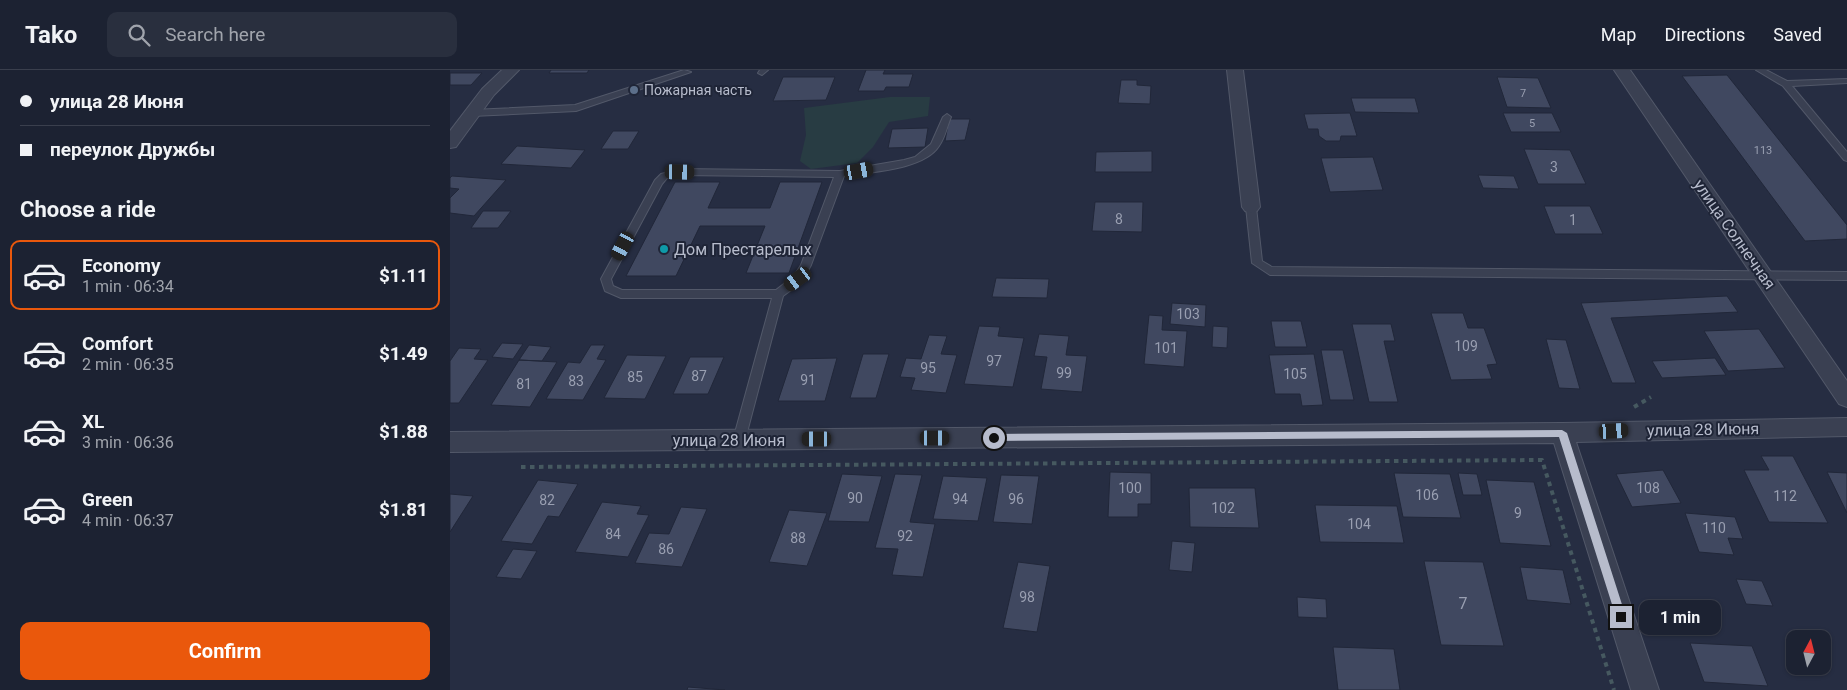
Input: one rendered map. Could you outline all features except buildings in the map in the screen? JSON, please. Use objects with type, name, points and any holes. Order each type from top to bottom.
[{"type":"street","points":[[450,143],[462,120],[511,70]]},
{"type":"street","points":[[1235,70],[1251,207]]},
{"type":"street","name":"улица Солнечная","points":[[1622,70],[1847,398]]},
{"type":"street","name":"улица 28 Июня","points":[[450,442],[1562,433],[1631,430],[1847,427]]},
{"type":"street","points":[[1562,433],[1645,690]]},
{"type":"lane","points":[[1760,70],[1786,84],[1847,158]]},
{"type":"lane","points":[[462,120],[576,108],[687,72]]},
{"type":"lane","points":[[1786,84],[1847,81]]},
{"type":"lane","points":[[840,174],[806,265],[798,279],[778,294],[621,294],[609,288],[606,279],[658,182],[664,176],[680,172],[840,174],[918,159],[935,146],[947,117]]},
{"type":"lane","points":[[1251,207],[1257,263],[1270,271],[1847,276]]},
{"type":"lane","points":[[739,440],[778,294]]},
{"type":"path","points":[[520,467],[1542,460],[1614,690]]},
{"type":"shaded area","points":[[890,97],[930,97],[928,116],[889,122],[873,147],[857,163],[811,169],[800,161],[806,135],[804,108]]},
{"type":"place","name":"Пожарная часть","points":[[634,90]]},
{"type":"place","name":"Дом Престарелых","points":[[664,249]]},
{"type":"route","points":[[994,438],[1562,433],[1621,617]]}]
